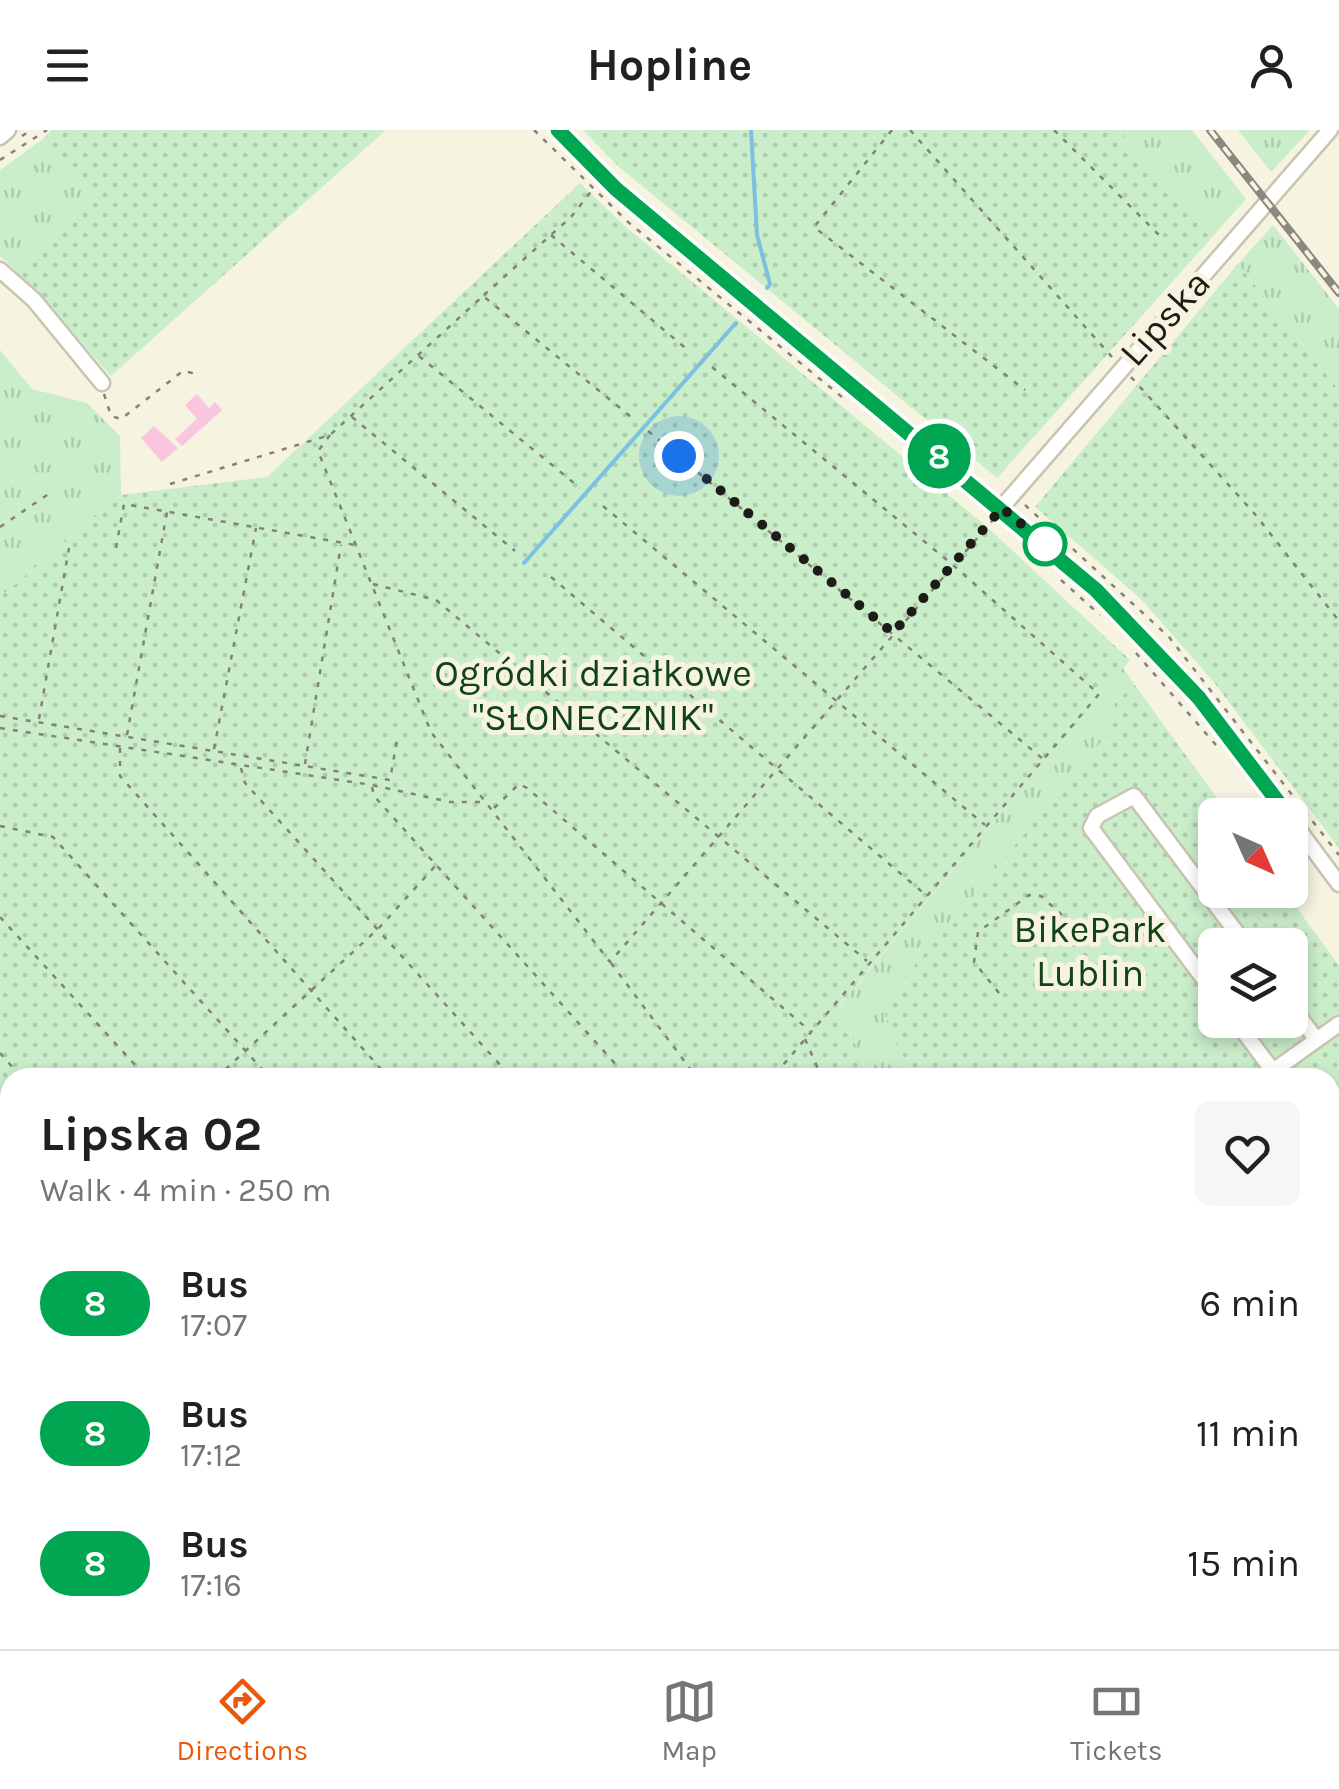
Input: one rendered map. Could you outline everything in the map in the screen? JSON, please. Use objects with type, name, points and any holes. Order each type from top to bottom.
[{"type":"street","points":[[0,137],[8,130]]},
{"type":"street","points":[[558,130],[598,184],[1002,508],[1148,642],[1199,698],[1275,798]]},
{"type":"street","name":"Lipska","points":[[1002,508],[1330,130]]},
{"type":"street","points":[[0,270],[34,300],[102,383]]},
{"type":"street","points":[[1198,971],[1090,828],[1098,816],[1134,796],[1233,928]]},
{"type":"street","points":[[1308,842],[1339,884]]},
{"type":"street","points":[[1277,1068],[1339,1024]]},
{"type":"street","points":[[1308,1028],[1316,1039]]},
{"type":"street","points":[[1248,1038],[1271,1068]]},
{"type":"path","points":[[0,160],[47,130]]},
{"type":"path","points":[[534,130],[855,408]]},
{"type":"path","points":[[892,130],[814,227],[1025,390]]},
{"type":"path","points":[[1054,130],[1160,236]]},
{"type":"path","points":[[598,184],[550,234],[330,435],[318,451],[432,732],[690,1068]]},
{"type":"path","points":[[550,234],[689,351]]},
{"type":"path","points":[[483,296],[636,421]]},
{"type":"path","points":[[418,355],[580,488]]},
{"type":"path","points":[[712,366],[953,565],[1099,694],[780,1068]]},
{"type":"path","points":[[102,383],[106,407],[111,416],[121,419],[182,371],[197,374]]},
{"type":"path","points":[[351,416],[514,551]]},
{"type":"path","points":[[648,431],[1043,760]]},
{"type":"path","points":[[170,484],[330,435]]},
{"type":"path","points":[[0,527],[50,493]]},
{"type":"path","points":[[116,548],[124,504],[357,546]]},
{"type":"path","points":[[603,506],[986,826]]},
{"type":"path","points":[[610,962],[1002,508]]},
{"type":"path","points":[[127,736],[167,512]]},
{"type":"path","points":[[991,521],[1003,530]]},
{"type":"path","points":[[214,751],[256,528]]},
{"type":"path","points":[[304,766],[341,543]]},
{"type":"path","points":[[38,720],[70,548]]},
{"type":"path","points":[[551,577],[927,896]]},
{"type":"path","points":[[1058,578],[1104,619]]},
{"type":"path","points":[[372,583],[436,600],[870,963]]},
{"type":"path","points":[[1129,645],[1222,752]]},
{"type":"path","points":[[0,716],[390,780],[397,740]]},
{"type":"path","points":[[0,728],[372,785],[450,802],[487,802]]},
{"type":"path","points":[[120,747],[120,776],[380,1068]]},
{"type":"path","points":[[241,765],[245,783],[503,1068]]},
{"type":"path","points":[[493,810],[519,784],[527,788],[812,1032]]},
{"type":"path","points":[[372,785],[374,796],[619,1068]]},
{"type":"path","points":[[0,826],[53,837],[261,1068]]},
{"type":"path","points":[[227,1068],[379,928],[438,863]]},
{"type":"path","points":[[999,993],[974,962],[978,932],[1029,896],[1040,896],[1062,915]]},
{"type":"path","points":[[0,917],[137,1068]]},
{"type":"path","points":[[805,1039],[818,1068]]},
{"type":"green space","points":[[52,130],[386,130],[111,376],[17,272],[98,195],[43,139]]},
{"type":"green space","points":[[583,130],[1119,130],[1214,235],[997,478],[618,166]]},
{"type":"green space","points":[[1119,130],[1192,130],[1246,199],[1214,235]]},
{"type":"green space","points":[[1238,130],[1310,130],[1271,172]]},
{"type":"green space","points":[[43,139],[98,195],[17,272],[0,256],[0,170]]},
{"type":"green space","name":"Ogródki działkowe \"SŁONECZNIK\"","points":[[580,183],[626,227],[986,526],[1130,660],[839,1005],[865,1068],[0,1068],[0,597],[121,495],[267,477]]},
{"type":"green space","points":[[1273,225],[1339,309],[1339,390],[1238,264]]},
{"type":"green space","points":[[1238,264],[1339,390],[1339,848],[1308,807],[1308,798],[1301,798],[1213,681],[1141,599],[1035,507]]},
{"type":"green space","points":[[0,350],[32,389],[87,403],[120,436],[121,495],[0,597]]},
{"type":"green space","points":[[1123,668],[1135,685],[1115,702],[1111,730],[883,1005],[905,1068],[865,1068],[839,1006]]},
{"type":"green space","name":"BikePark Lublin","points":[[1135,685],[1217,798],[1198,798],[1198,908],[1297,908],[1339,966],[1339,1068],[905,1068],[882,1005],[1111,730],[1115,702]]},
{"type":"building","points":[[197,394],[209,408],[215,402],[222,410],[182,446],[175,439],[197,419],[185,405]]},
{"type":"building","points":[[154,426],[178,448],[162,462],[141,438]]},
{"type":"waterway","points":[[751,130],[757,235],[770,284],[767,288]]},
{"type":"waterway","points":[[524,563],[736,323]]},
{"type":"railway","points":[[1210,130],[1339,293]]},
{"type":"bus line","name":"8","points":[[558,130],[616,189],[1029,530],[1096,590],[1199,698],[1275,798]]},
{"type":"route","points":[[679,456],[893,633],[1002,508],[1055,552],[1045,544]]}]
